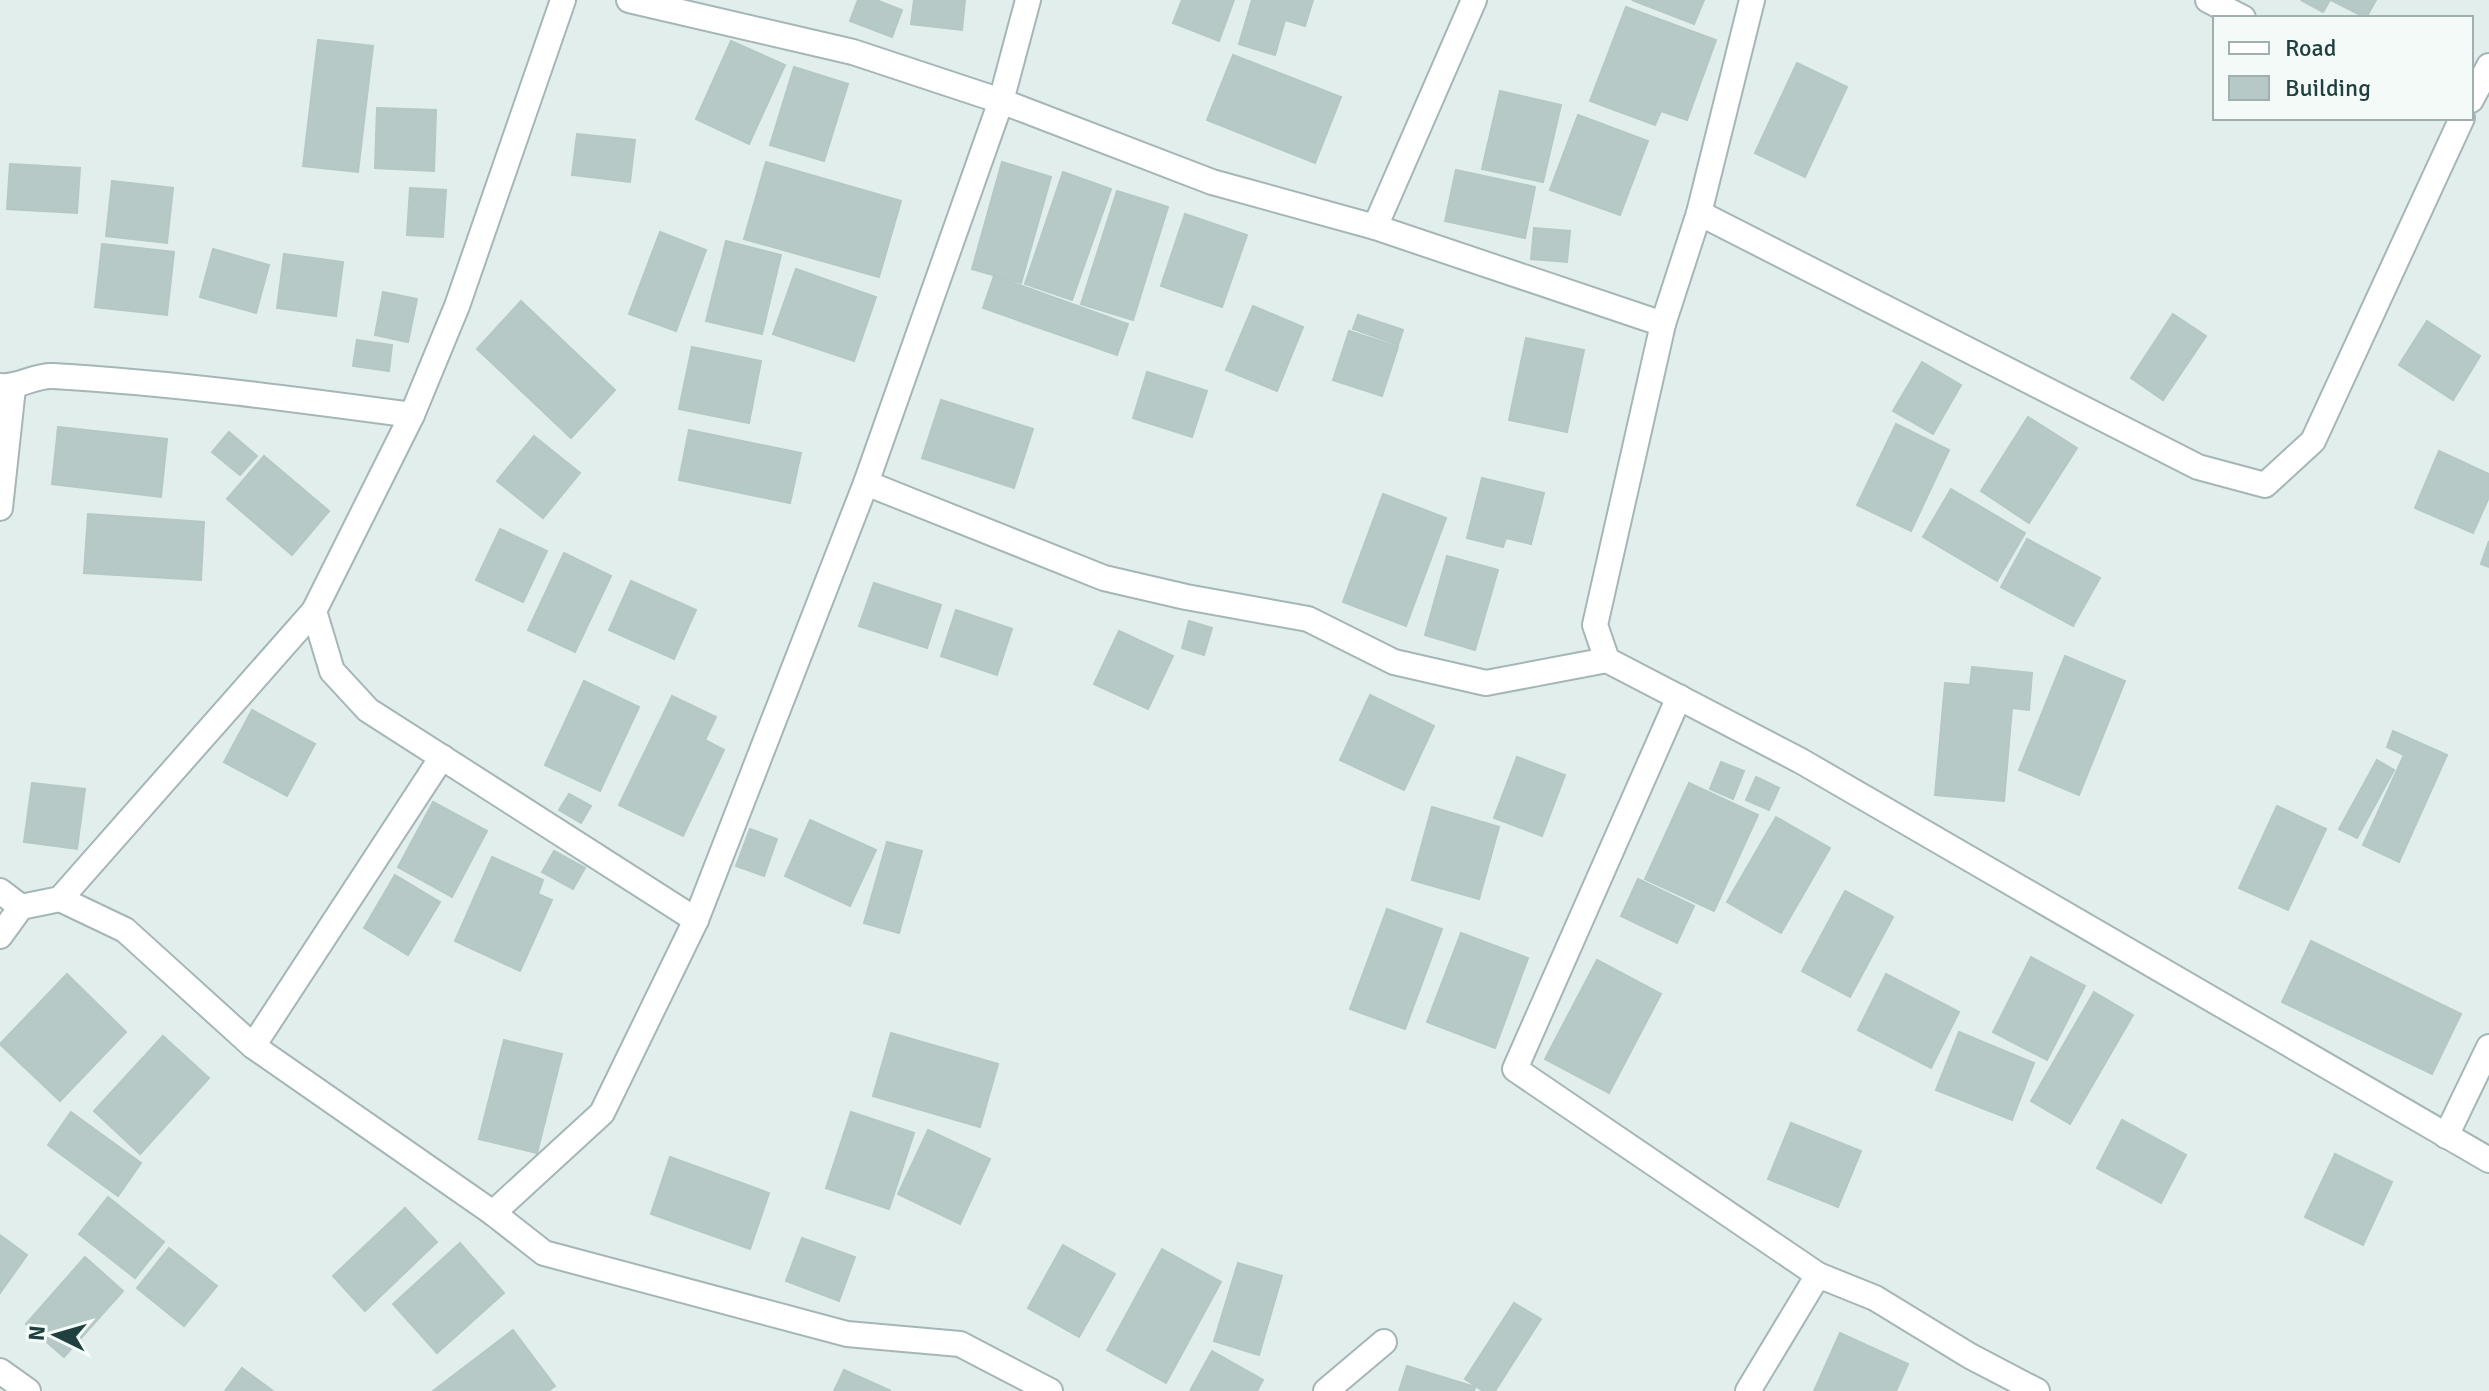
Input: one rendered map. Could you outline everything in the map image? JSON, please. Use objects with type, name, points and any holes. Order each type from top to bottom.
[{"type":"street","points":[[0,936],[21,907],[60,899],[314,611],[412,415],[457,306],[563,0]]},
{"type":"street","points":[[629,0],[853,52],[1001,101],[1212,182],[1375,227],[1663,324]]},
{"type":"street","points":[[493,1213],[602,1113],[696,920],[866,483],[1001,101],[1028,0]]},
{"type":"street","points":[[1375,227],[1474,0]]},
{"type":"street","points":[[1607,660],[1595,625],[1663,324],[1699,213],[1752,0]]},
{"type":"street","points":[[2208,0],[2239,16]]},
{"type":"street","points":[[2473,96],[2489,66]]},
{"type":"street","points":[[1699,213],[2198,467],[2265,485],[2313,441],[2453,121]]},
{"type":"street","points":[[0,508],[7,387],[48,376],[255,394],[412,415]]},
{"type":"street","points":[[866,483],[1104,578],[1186,597],[1308,619],[1394,662],[1486,683],[1607,660],[1801,761],[2489,1160]]},
{"type":"street","points":[[314,611],[332,671],[368,710],[696,920]]},
{"type":"street","points":[[1679,697],[1515,1069],[1818,1275],[1875,1298],[1970,1356],[2037,1391]]},
{"type":"street","points":[[253,1046],[442,757]]},
{"type":"street","points":[[0,891],[21,907]]},
{"type":"street","points":[[60,899],[125,930],[253,1046],[493,1213],[544,1253],[847,1334],[960,1344],[1050,1391]]},
{"type":"street","points":[[2446,1136],[2489,1047]]},
{"type":"street","points":[[1748,1391],[1818,1275]]},
{"type":"street","points":[[1326,1391],[1384,1342]]},
{"type":"street","points":[[0,1371],[28,1391]]},
{"type":"building","points":[[858,0],[876,0],[902,10],[892,37],[850,21]]},
{"type":"building","points":[[914,0],[965,0],[962,30],[911,24]]},
{"type":"building","points":[[1182,0],[1234,0],[1219,41],[1173,23]]},
{"type":"building","points":[[1252,0],[1313,0],[1305,26],[1285,20],[1275,55],[1239,44]]},
{"type":"building","points":[[1632,0],[1704,0],[1694,24]]},
{"type":"building","points":[[2301,0],[2330,0],[2323,12]]},
{"type":"building","points":[[2331,0],[2376,0],[2367,16]]},
{"type":"building","points":[[1626,7],[1716,40],[1687,120],[1661,111],[1655,125],[1590,101]]},
{"type":"building","points":[[318,40],[373,46],[358,172],[303,166]]},
{"type":"building","points":[[731,41],[785,65],[749,144],[696,119]]},
{"type":"building","points":[[1233,55],[1341,97],[1315,163],[1207,120]]},
{"type":"building","points":[[1797,63],[1847,87],[1805,177],[1755,153]]},
{"type":"building","points":[[794,67],[848,84],[824,161],[770,145]]},
{"type":"building","points":[[1500,91],[1561,105],[1543,182],[1482,169]]},
{"type":"building","points":[[377,108],[436,110],[434,171],[375,168]]},
{"type":"building","points":[[1578,115],[1648,141],[1620,215],[1550,190]]},
{"type":"building","points":[[577,134],[635,140],[630,182],[572,175]]},
{"type":"building","points":[[766,162],[901,201],[879,277],[744,239]]},
{"type":"building","points":[[1002,162],[1051,177],[1021,283],[972,269]]},
{"type":"building","points":[[10,164],[80,168],[77,213],[7,209]]},
{"type":"building","points":[[1456,170],[1535,187],[1525,238],[1445,221]]},
{"type":"building","points":[[1063,172],[1111,189],[1072,300],[1025,284]]},
{"type":"building","points":[[112,181],[173,188],[167,243],[106,236]]},
{"type":"building","points":[[410,188],[446,190],[443,237],[407,235]]},
{"type":"building","points":[[1117,191],[1168,207],[1133,320],[1081,304]]},
{"type":"building","points":[[1185,214],[1247,235],[1222,307],[1161,286]]},
{"type":"building","points":[[1534,228],[1570,231],[1567,262],[1531,259]]},
{"type":"building","points":[[660,232],[706,250],[676,331],[629,314]]},
{"type":"building","points":[[726,241],[781,255],[762,334],[706,321]]},
{"type":"building","points":[[102,244],[174,252],[167,315],[95,307]]},
{"type":"building","points":[[213,249],[269,265],[256,313],[200,297]]},
{"type":"building","points":[[284,254],[343,262],[336,316],[277,308]]},
{"type":"building","points":[[796,269],[876,297],[854,361],[773,334]]},
{"type":"building","points":[[994,276],[1128,324],[1117,355],[983,308]]},
{"type":"building","points":[[383,292],[417,299],[408,342],[375,335]]},
{"type":"building","points":[[521,301],[615,390],[571,438],[477,349]]},
{"type":"building","points":[[1253,306],[1303,327],[1277,391],[1226,370]]},
{"type":"building","points":[[2173,314],[2206,336],[2163,400],[2131,378]]},
{"type":"building","points":[[1358,315],[1403,330],[1398,345],[1353,329]]},
{"type":"building","points":[[2427,321],[2480,356],[2453,400],[2399,365]]},
{"type":"building","points":[[1349,331],[1398,347],[1382,396],[1333,380]]},
{"type":"building","points":[[1526,338],[1584,350],[1567,432],[1509,420]]},
{"type":"building","points":[[357,340],[392,345],[389,371],[353,366]]},
{"type":"building","points":[[692,347],[761,361],[749,423],[679,409]]},
{"type":"building","points":[[1922,362],[1961,385],[1933,434],[1893,411]]},
{"type":"building","points":[[1147,372],[1207,391],[1192,437],[1133,418]]},
{"type":"building","points":[[941,400],[1033,429],[1014,488],[922,458]]},
{"type":"building","points":[[2028,417],[2077,448],[2029,523],[1981,491]]},
{"type":"building","points":[[1896,424],[1949,450],[1911,531],[1857,505]]},
{"type":"building","points":[[58,427],[167,439],[161,497],[52,484]]},
{"type":"building","points":[[689,430],[801,453],[790,503],[679,480]]},
{"type":"building","points":[[229,432],[257,456],[240,475],[212,452]]},
{"type":"building","points":[[534,436],[580,473],[543,518],[497,481]]},
{"type":"building","points":[[2439,451],[2489,474],[2489,497],[2473,533],[2415,508]]},
{"type":"building","points":[[264,456],[329,511],[292,555],[227,499]]},
{"type":"building","points":[[1482,478],[1544,493],[1531,544],[1506,538],[1503,547],[1467,538]]},
{"type":"building","points":[[1951,489],[2025,533],[1997,581],[1923,537]]},
{"type":"building","points":[[1383,494],[1446,518],[1406,626],[1343,602]]},
{"type":"building","points":[[88,514],[204,522],[201,580],[84,573]]},
{"type":"building","points":[[500,529],[547,551],[523,602],[476,580]]},
{"type":"building","points":[[2027,539],[2100,578],[2073,626],[2001,587]]},
{"type":"building","points":[[2489,541],[2489,567],[2481,564]]},
{"type":"building","points":[[564,553],[611,576],[575,652],[528,630]]},
{"type":"building","points":[[1447,556],[1498,570],[1475,650],[1425,635]]},
{"type":"building","points":[[631,581],[696,610],[674,659],[609,630]]},
{"type":"building","points":[[874,583],[941,605],[927,648],[859,626]]},
{"type":"building","points":[[956,610],[1012,629],[997,675],[941,656]]},
{"type":"building","points":[[1189,621],[1212,628],[1204,655],[1182,648]]},
{"type":"building","points":[[1119,631],[1173,656],[1148,709],[1094,684]]},
{"type":"building","points":[[2065,656],[2125,681],[2079,795],[2019,770]]},
{"type":"building","points":[[1972,667],[2032,673],[2029,710],[2012,708],[2004,801],[1935,795],[1945,683],[1970,685]]},
{"type":"building","points":[[584,681],[639,707],[600,791],[545,765]]},
{"type":"building","points":[[1370,695],[1434,726],[1404,790],[1340,760]]},
{"type":"building","points":[[672,696],[716,717],[705,740],[724,750],[683,836],[619,805]]},
{"type":"building","points":[[252,710],[315,744],[287,796],[224,762]]},
{"type":"building","points":[[2393,731],[2447,755],[2399,862],[2363,845],[2404,755],[2387,747]]},
{"type":"building","points":[[1517,757],[1565,775],[1542,836],[1494,818]]},
{"type":"building","points":[[2377,760],[2394,770],[2357,838],[2339,829]]},
{"type":"building","points":[[1721,762],[1744,771],[1733,799],[1710,789]]},
{"type":"building","points":[[1756,777],[1779,788],[1769,810],[1746,800]]},
{"type":"building","points":[[32,783],[85,789],[77,849],[24,842]]},
{"type":"building","points":[[1689,783],[1758,815],[1714,911],[1645,879]]},
{"type":"building","points":[[569,794],[591,806],[581,823],[559,810]]},
{"type":"building","points":[[433,802],[487,831],[452,897],[398,867]]},
{"type":"building","points":[[2277,806],[2326,829],[2288,910],[2239,888]]},
{"type":"building","points":[[1432,807],[1499,827],[1479,899],[1412,880]]},
{"type":"building","points":[[1776,817],[1830,848],[1781,933],[1727,902]]},
{"type":"building","points":[[810,820],[876,850],[850,906],[785,876]]},
{"type":"building","points":[[750,829],[777,839],[764,876],[736,866]]},
{"type":"building","points":[[887,842],[922,851],[899,933],[864,923]]},
{"type":"building","points":[[554,851],[585,868],[573,889],[542,872]]},
{"type":"building","points":[[492,857],[543,880],[538,894],[552,900],[520,971],[455,941]]},
{"type":"building","points":[[395,875],[440,902],[408,955],[364,928]]},
{"type":"building","points":[[1638,879],[1694,906],[1677,943],[1621,916]]},
{"type":"building","points":[[1845,891],[1893,917],[1850,997],[1802,971]]},
{"type":"building","points":[[1387,909],[1442,929],[1405,1029],[1350,1009]]},
{"type":"building","points":[[1461,933],[1528,958],[1495,1048],[1427,1022]]},
{"type":"building","points":[[2311,941],[2461,1014],[2432,1074],[2282,1002]]},
{"type":"building","points":[[2031,957],[2085,986],[2047,1060],[1993,1032]]},
{"type":"building","points":[[1597,960],[1661,994],[1609,1093],[1545,1059]]},
{"type":"building","points":[[67,974],[126,1032],[60,1101],[0,1044]]},
{"type":"building","points":[[1886,974],[1959,1012],[1931,1068],[1858,1030]]},
{"type":"building","points":[[2094,992],[2133,1015],[2070,1124],[2031,1101]]},
{"type":"building","points":[[1959,1032],[2034,1063],[2012,1120],[1936,1090]]},
{"type":"building","points":[[891,1033],[998,1064],[980,1127],[873,1096]]},
{"type":"building","points":[[163,1036],[209,1078],[140,1154],[94,1111]]},
{"type":"building","points":[[504,1040],[562,1054],[537,1153],[479,1139]]},
{"type":"building","points":[[71,1112],[141,1163],[118,1196],[48,1145]]},
{"type":"building","points":[[851,1112],[914,1133],[889,1209],[826,1188]]},
{"type":"building","points":[[2122,1120],[2186,1155],[2161,1203],[2097,1168]]},
{"type":"building","points":[[1791,1123],[1861,1151],[1838,1207],[1768,1179]]},
{"type":"building","points":[[928,1130],[990,1159],[960,1224],[898,1194]]},
{"type":"building","points":[[2335,1154],[2392,1182],[2363,1245],[2305,1217]]},
{"type":"building","points":[[670,1157],[769,1193],[750,1249],[651,1214]]},
{"type":"building","points":[[108,1197],[164,1242],[135,1278],[79,1234]]},
{"type":"building","points":[[405,1208],[437,1242],[365,1311],[333,1276]]},
{"type":"building","points":[[0,1235],[27,1255],[0,1293]]},
{"type":"building","points":[[802,1238],[855,1257],[839,1301],[786,1281]]},
{"type":"building","points":[[460,1243],[504,1293],[437,1353],[393,1304]]},
{"type":"building","points":[[1063,1245],[1115,1274],[1079,1337],[1028,1308]]},
{"type":"building","points":[[169,1248],[217,1286],[184,1326],[137,1288]]},
{"type":"building","points":[[1162,1249],[1221,1282],[1166,1383],[1107,1350]]},
{"type":"building","points":[[85,1257],[123,1291],[64,1357],[26,1324]]},
{"type":"building","points":[[1238,1263],[1282,1276],[1259,1355],[1214,1341]]},
{"type":"building","points":[[1514,1303],[1541,1319],[1495,1391],[1483,1391],[1465,1379]]},
{"type":"building","points":[[513,1330],[555,1386],[548,1391],[433,1391]]},
{"type":"building","points":[[1840,1333],[1908,1364],[1896,1391],[1814,1391]]},
{"type":"building","points":[[1212,1351],[1263,1380],[1257,1391],[1190,1391]]},
{"type":"building","points":[[1407,1366],[1475,1387],[1474,1391],[1399,1391]]},
{"type":"building","points":[[242,1368],[273,1391],[225,1391]]},
{"type":"building","points":[[844,1370],[891,1391],[834,1391]]}]
